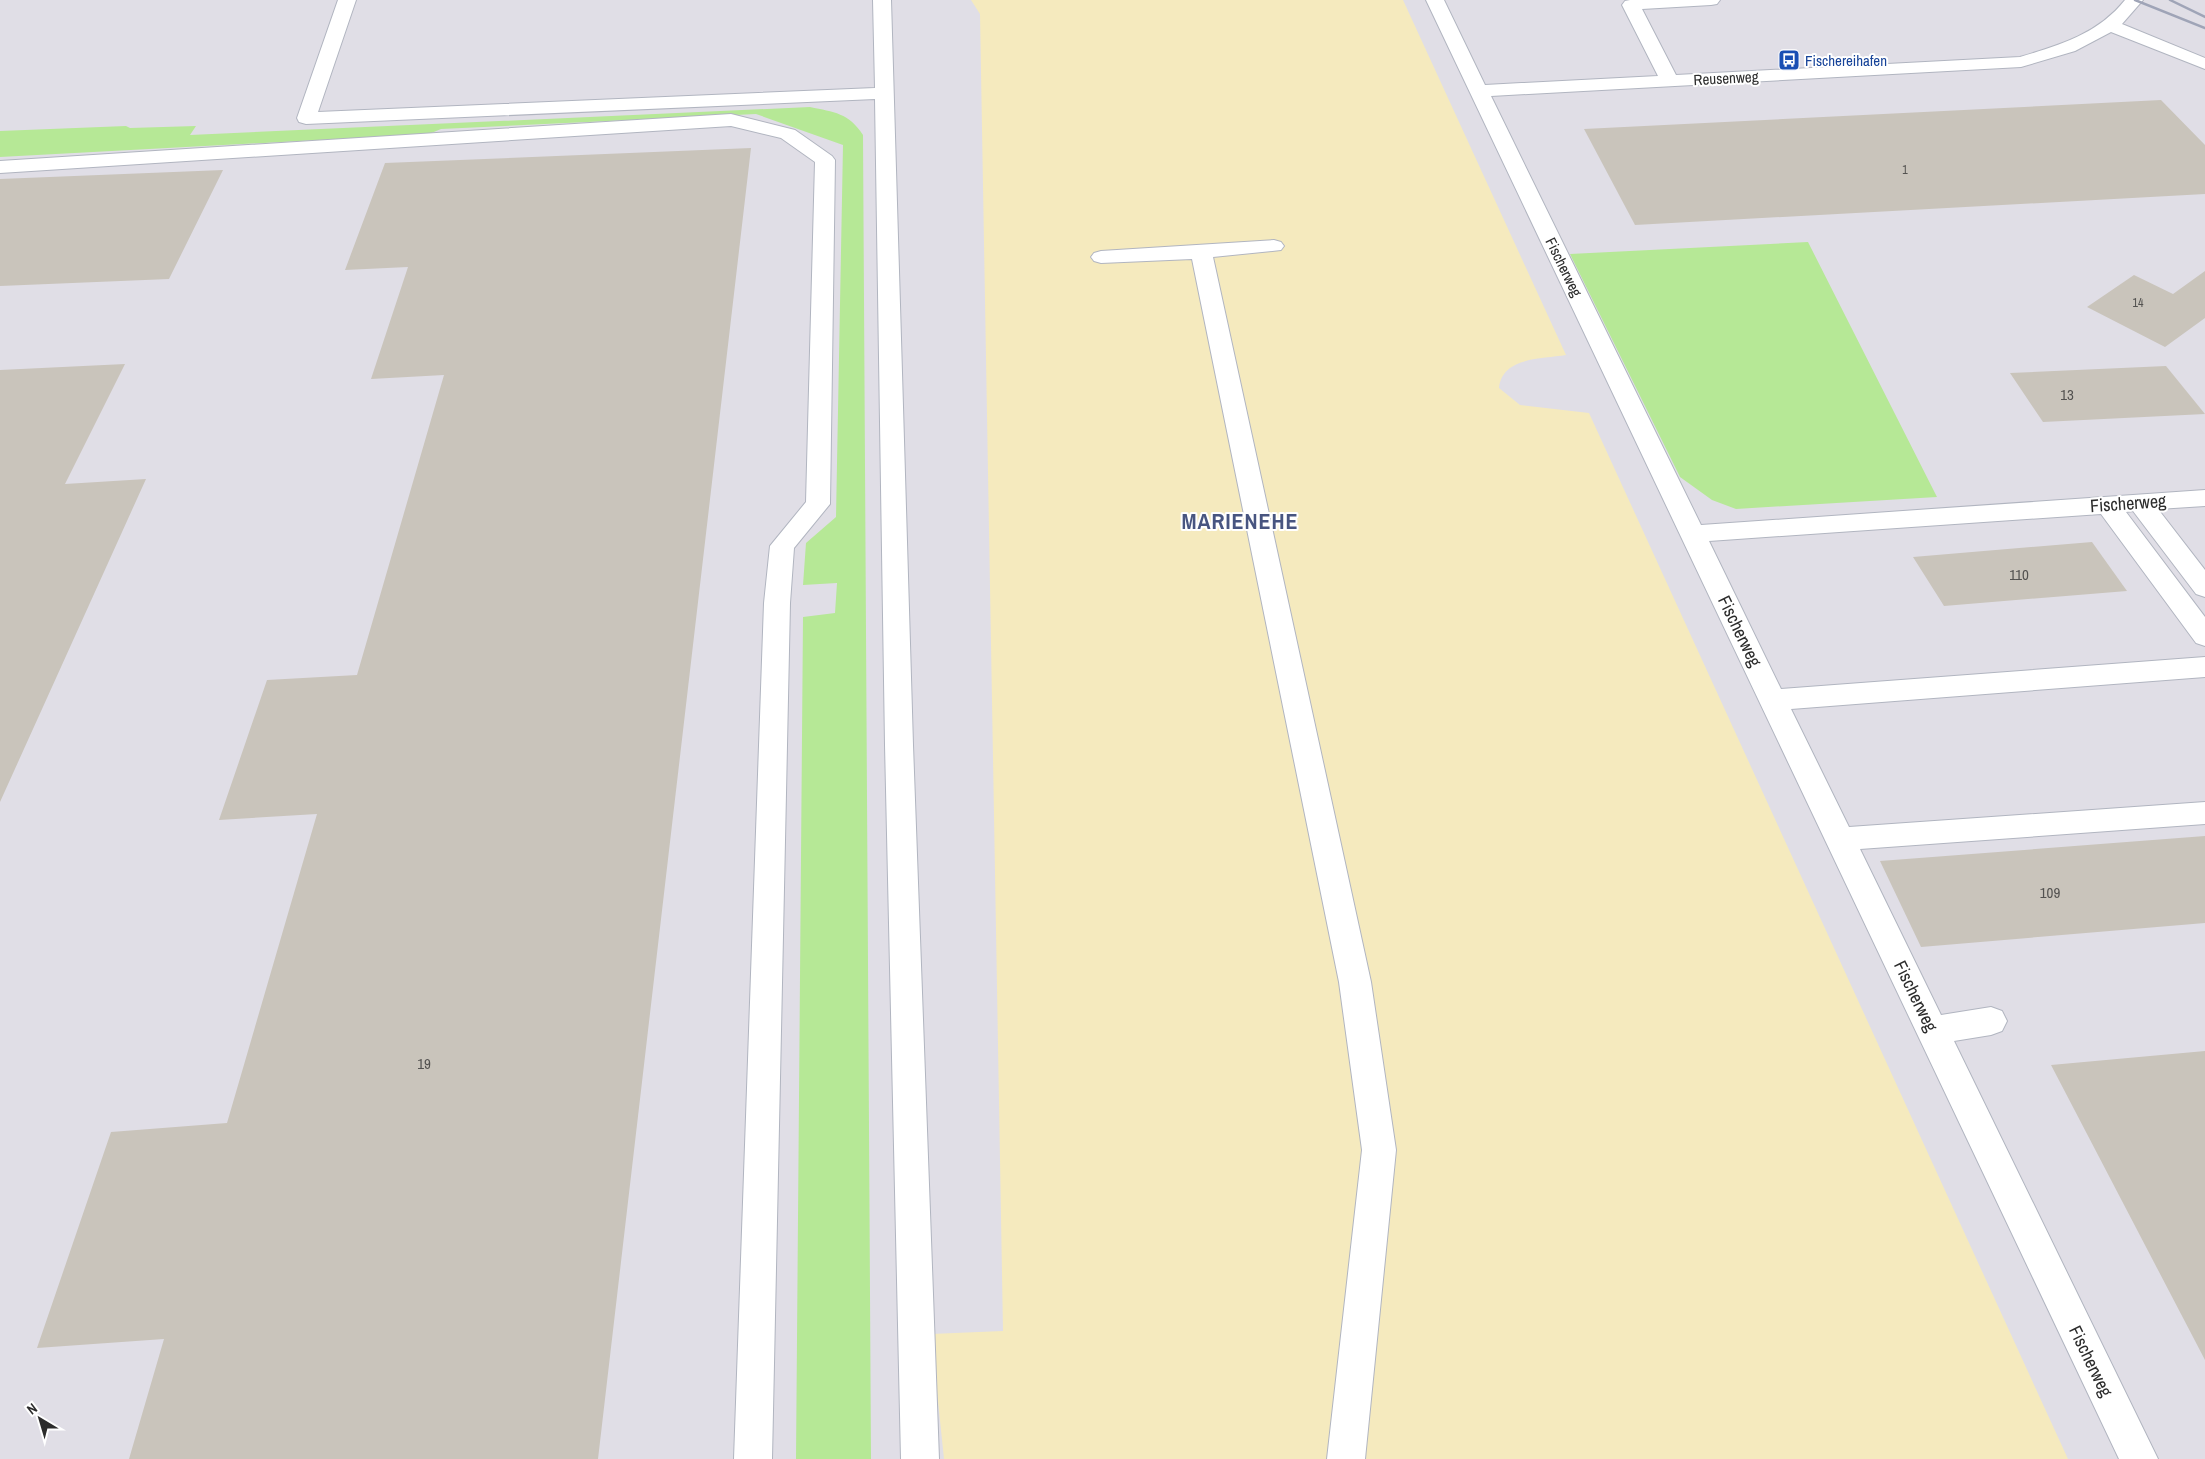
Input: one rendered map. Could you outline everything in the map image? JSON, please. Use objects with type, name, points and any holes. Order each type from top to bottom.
[{"type":"street","points":[[347,0],[306,118],[884,93]]},
{"type":"street","points":[[882,0],[900,765],[920,1459]]},
{"type":"street","name":"Fischerweg","points":[[1435,0],[2138,1459]]},
{"type":"street","points":[[1670,82],[1629,3],[1711,0]]},
{"type":"street","name":"Reusenweg","points":[[1480,91],[2021,62],[2078,46],[2111,26],[2134,0]]},
{"type":"street","points":[[2111,26],[2205,64]]},
{"type":"street","points":[[0,167],[731,120],[788,134],[825,160],[818,504],[782,546],[777,603],[753,1459]]},
{"type":"street","points":[[1101,257],[1274,246]]},
{"type":"street","points":[[1201,252],[1355,982],[1379,1150],[1346,1459]]},
{"type":"street","name":"Fischerweg","points":[[1693,534],[2205,498]]},
{"type":"street","points":[[2140,503],[2205,588]]},
{"type":"street","points":[[2106,504],[2205,636]]},
{"type":"street","points":[[1773,700],[2205,667]]},
{"type":"street","points":[[1839,838],[2205,813]]},
{"type":"street","points":[[1932,1031],[1992,1021]]},
{"type":"shaded area","points":[[0,0],[2205,0],[2205,1459],[0,1459]]},
{"type":"green space","points":[[810,107],[834,112],[846,118],[863,135],[871,1459],[796,1459],[803,617],[835,613],[837,583],[803,585],[806,543],[836,517],[843,145],[756,114],[441,129],[429,134],[0,157],[0,131],[126,126],[130,128],[196,126],[190,135]]},
{"type":"green space","points":[[1808,242],[1937,497],[1736,509],[1712,500],[1680,477],[1570,254]]},
{"type":"sand","points":[[971,0],[1403,0],[1566,355],[1524,361],[1515,365],[1507,370],[1499,388],[1520,405],[1589,413],[2068,1459],[944,1459],[931,1334],[1003,1331],[980,14]]},
{"type":"building","points":[[2161,100],[2205,145],[2205,194],[1635,225],[1584,129]]},
{"type":"building","points":[[751,148],[598,1459],[129,1459],[164,1339],[37,1348],[111,1132],[227,1123],[317,814],[219,820],[267,680],[357,675],[444,375],[371,379],[408,267],[345,270],[385,163]]},
{"type":"building","points":[[223,170],[169,279],[0,286],[0,179]]},
{"type":"building","points":[[2205,271],[2205,318],[2165,347],[2087,307],[2134,275],[2173,294]]},
{"type":"building","points":[[125,364],[65,484],[146,479],[0,802],[0,370]]},
{"type":"building","points":[[2166,366],[2205,414],[2043,422],[2010,373]]},
{"type":"building","points":[[2092,542],[2127,591],[1944,606],[1913,557]]},
{"type":"building","points":[[2205,836],[2205,923],[1921,947],[1880,861]]},
{"type":"building","points":[[2205,1051],[2205,1360],[2051,1065]]},
{"type":"railway","points":[[2135,0],[2205,28]]},
{"type":"railway","points":[[2170,0],[2205,17]]},
{"type":"place","name":"Fischereihafen","points":[[1789,60]]},
{"type":"district","name":"MARIENEHE","points":[[1240,521]]}]
